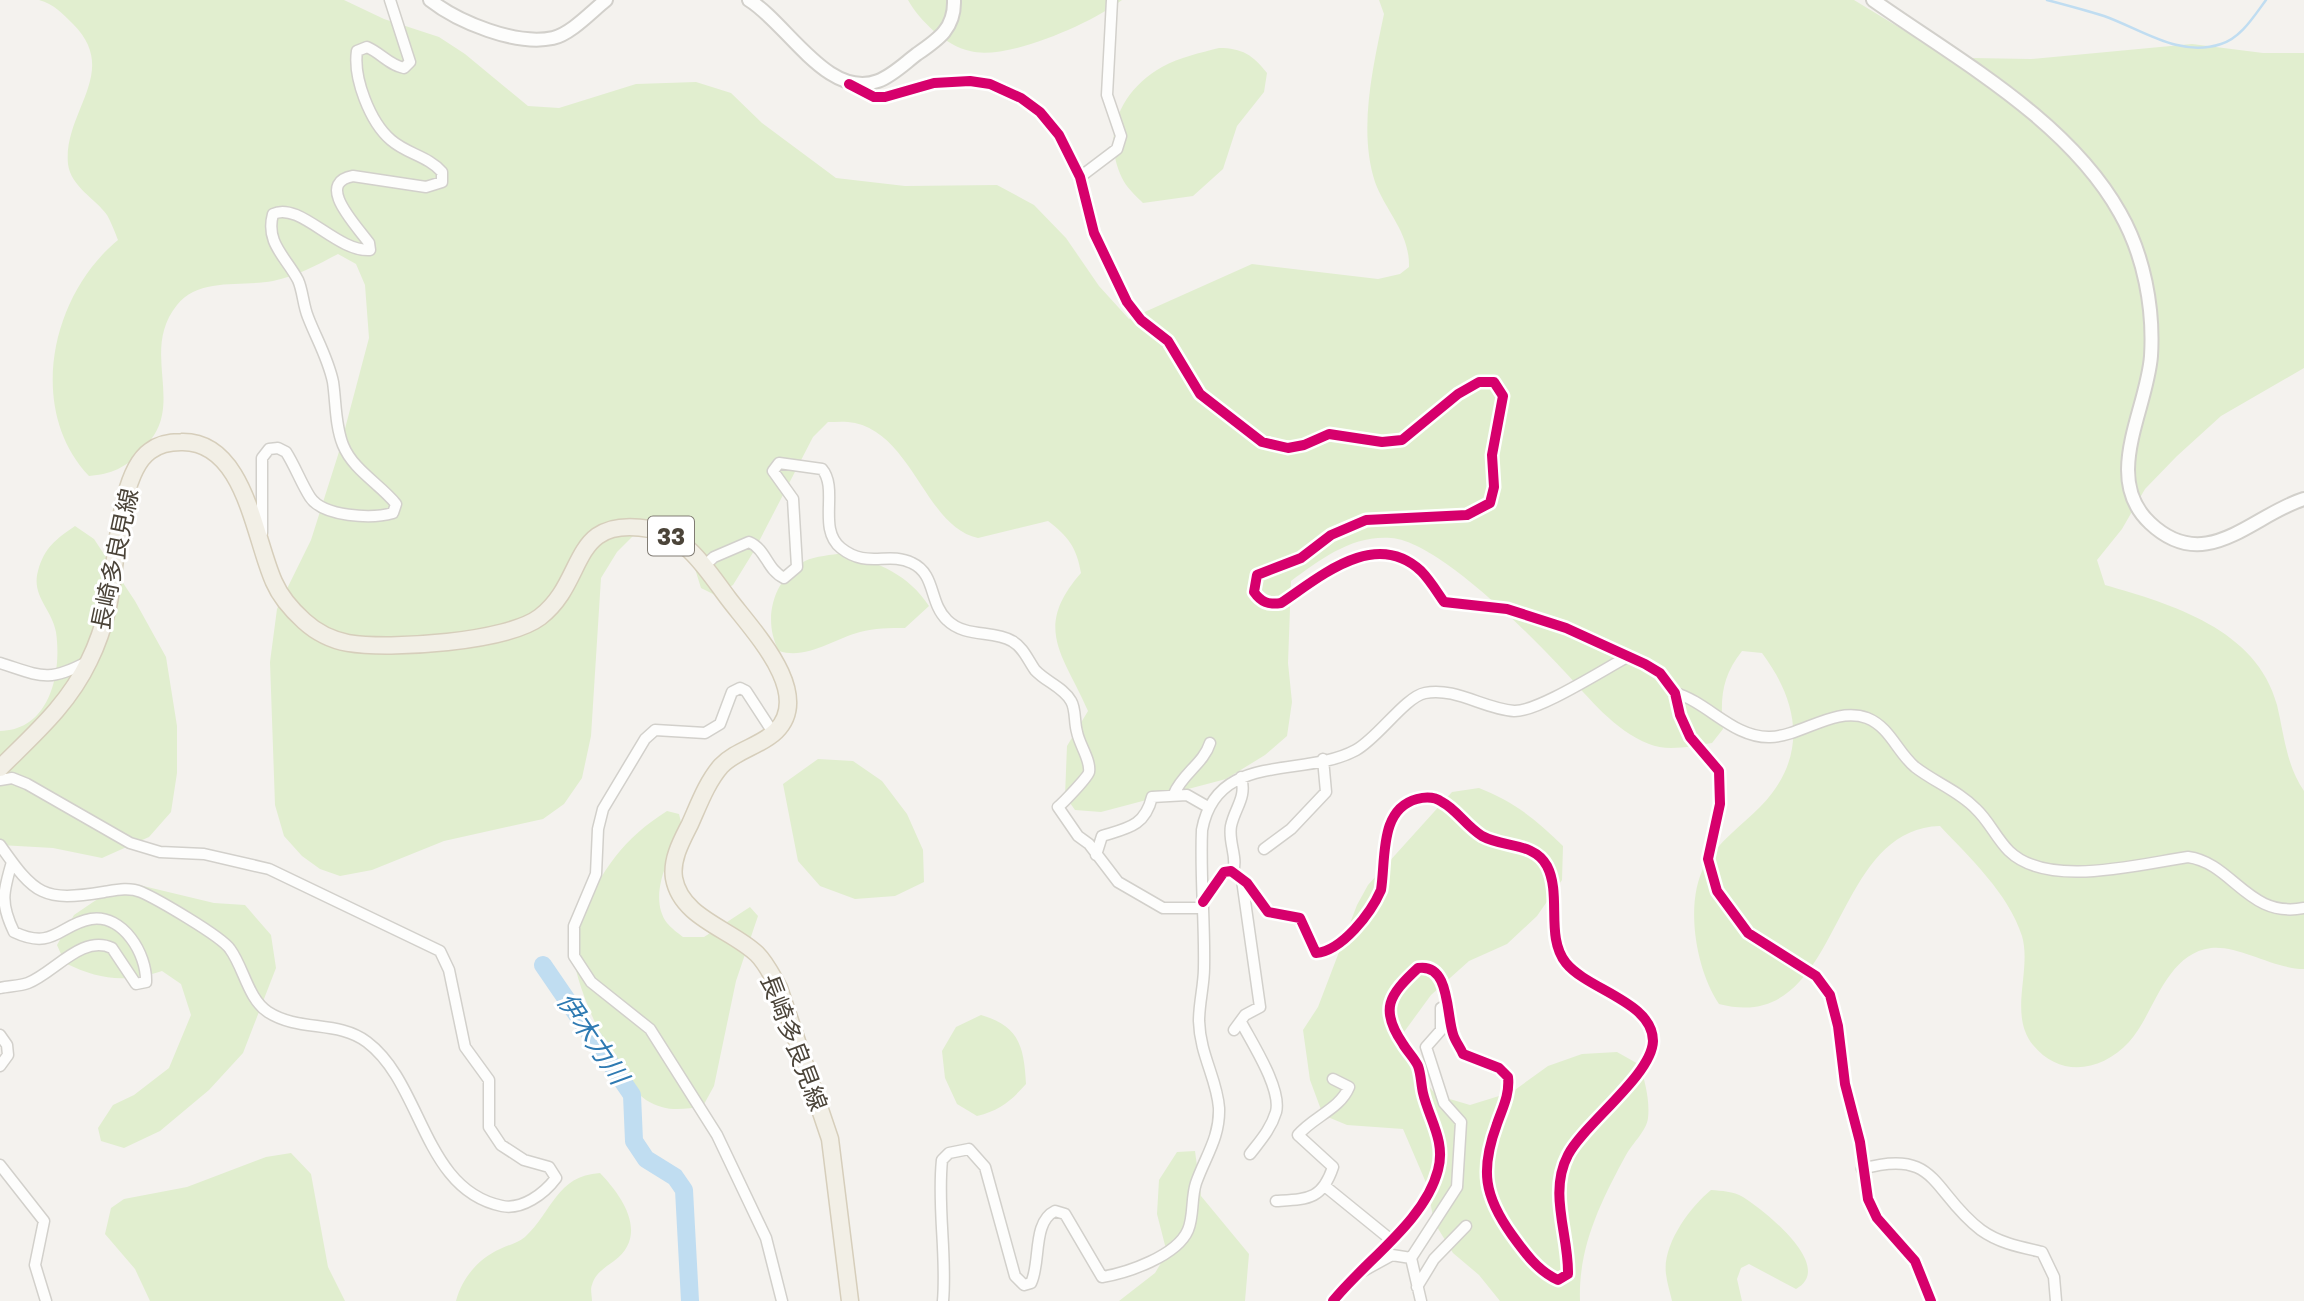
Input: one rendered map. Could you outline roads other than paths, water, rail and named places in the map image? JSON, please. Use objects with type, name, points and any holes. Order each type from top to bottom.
[{"type":"main road","name":"長崎多良見線","points":[[0,768],[69,697],[90,660],[108,609],[127,491],[134,470],[152,449],[167,443],[188,442],[204,446],[223,459],[235,476],[275,587],[303,620],[320,633],[346,643],[402,645],[501,635],[523,628],[557,601],[583,548],[592,537],[610,528],[638,527],[678,539],[704,566],[788,685],[790,705],[787,718],[774,734],[723,763],[683,838],[673,873],[680,894],[692,909],[755,952],[767,966],[779,988],[830,1139],[850,1301]]},
{"type":"street","points":[[262,551],[262,458],[269,449],[278,448],[286,452],[314,502],[346,515],[369,516],[393,513],[396,504],[385,489],[356,466],[343,446],[332,379],[308,317],[299,281],[274,246],[270,224],[273,214],[279,211],[292,212],[334,240],[357,251],[370,250],[369,243],[336,195],[337,184],[342,178],[353,176],[426,187],[442,183],[442,172],[432,161],[389,139],[371,112],[360,83],[355,63],[357,51],[367,47],[394,66],[404,68],[410,62],[390,0]]},
{"type":"street","points":[[430,0],[454,16],[481,27],[521,37],[552,38],[606,0]]},
{"type":"street","points":[[748,0],[769,14],[828,74],[874,97],[957,79],[990,84],[1021,98],[1040,112],[1059,135],[1080,177],[1094,233],[1127,302],[1141,320],[1168,341],[1200,394],[1262,442],[1288,448],[1304,445],[1329,434],[1382,442],[1402,440],[1458,394],[1479,382],[1494,382],[1503,396],[1492,455],[1494,487],[1490,503],[1467,515],[1366,520],[1347,526],[1301,558],[1257,575],[1254,592],[1259,600],[1272,605],[1281,603],[1342,562],[1369,554],[1391,556],[1421,572],[1444,602],[1518,612],[1566,628],[1660,673],[1675,693],[1680,715],[1690,737],[1719,771],[1720,804],[1708,859],[1717,891],[1748,933],[1816,976],[1829,995],[1838,1026],[1845,1084],[1860,1142],[1868,1199],[1877,1217],[1915,1261],[1931,1301]]},
{"type":"street","points":[[849,83],[865,85],[880,80],[940,38],[951,23],[954,0]]},
{"type":"street","points":[[1080,177],[1117,149],[1121,136],[1107,95],[1112,0]]},
{"type":"street","points":[[1873,0],[2063,138],[2098,177],[2121,214],[2140,262],[2150,319],[2148,380],[2127,471],[2134,499],[2150,523],[2173,538],[2206,544],[2232,537],[2290,504],[2304,499]]},
{"type":"street","points":[[704,566],[714,557],[749,542],[758,546],[776,574],[784,578],[795,572],[793,499],[774,471],[779,463],[822,469],[828,476],[830,524],[839,548],[860,559],[875,561],[900,558],[922,568],[929,579],[937,605],[947,620],[972,632],[1010,639],[1050,684],[1064,691],[1073,703],[1077,733],[1090,769],[1088,777],[1064,797],[1058,807],[1078,836],[1118,882],[1163,908],[1203,905]]},
{"type":"street","points":[[943,1301],[944,1237],[939,1182],[942,1160],[957,1150],[969,1149],[985,1167],[1015,1276],[1024,1285],[1031,1283],[1036,1272],[1041,1226],[1048,1214],[1055,1211],[1065,1214],[1102,1277],[1125,1273],[1178,1245],[1188,1230],[1196,1184],[1209,1157],[1219,1126],[1216,1090],[1201,1046],[1202,830],[1209,807],[1219,792],[1241,777],[1354,751],[1379,734],[1402,708],[1422,694],[1443,692],[1514,711],[1533,707],[1629,656]]},
{"type":"street","points":[[0,663],[39,676],[61,676],[90,660]]},
{"type":"street","points":[[774,734],[746,691],[740,688],[732,692],[720,724],[705,733],[655,730],[645,739],[603,809],[598,829],[596,874],[574,926],[572,942],[574,956],[591,982],[650,1029],[717,1135],[766,1238],[782,1301]]},
{"type":"street","points":[[1675,693],[1691,697],[1750,735],[1770,737],[1844,715],[1866,718],[1883,728],[1905,757],[1929,779],[1978,810],[2009,851],[2029,865],[2043,870],[2084,871],[2188,857],[2201,859],[2255,900],[2274,907],[2304,908]]},
{"type":"street","points":[[1174,794],[1179,781],[1207,753],[1210,743]]},
{"type":"street","points":[[1264,849],[1292,829],[1326,792],[1323,759]]},
{"type":"street","points":[[1233,872],[1235,865],[1231,825],[1243,799],[1241,777]]},
{"type":"street","points":[[0,780],[12,778],[27,784],[130,843],[152,850],[204,854],[269,869],[440,951],[449,970],[465,1047],[489,1080],[489,1127],[501,1145],[524,1160],[549,1167],[556,1178],[551,1185],[518,1206],[494,1204],[471,1193],[452,1175],[405,1093],[380,1054],[368,1042],[348,1030],[292,1024],[264,1009],[228,945],[139,891],[121,889],[68,898],[44,893],[33,887],[0,845]]},
{"type":"street","points":[[1096,855],[1102,836],[1131,827],[1148,814],[1152,797],[1187,795],[1209,807]]},
{"type":"street","points":[[1203,905],[1224,872],[1233,872],[1242,879],[1268,912],[1300,918],[1316,953],[1327,952],[1339,943],[1377,900],[1381,890],[1390,818],[1398,808],[1412,801],[1425,797],[1440,800],[1458,818],[1482,835],[1538,854],[1548,868],[1561,958],[1574,974],[1643,1015],[1653,1043],[1645,1062],[1630,1082],[1567,1156],[1559,1196],[1569,1254],[1568,1277],[1558,1280],[1545,1274],[1526,1254],[1491,1202],[1486,1177],[1487,1160],[1506,1103],[1508,1077],[1499,1068],[1463,1054],[1453,1033],[1448,1004],[1435,972],[1426,966],[1418,968],[1391,999],[1388,1013],[1391,1026],[1418,1066],[1423,1095],[1437,1128],[1440,1155],[1432,1192],[1421,1209],[1353,1276],[1333,1301]]},
{"type":"street","points":[[0,988],[28,983],[96,944],[112,948],[136,984],[146,982],[147,971],[138,949],[123,930],[102,920],[89,919],[59,935],[44,938],[31,939],[14,932],[3,911],[2,899],[12,862]]},
{"type":"street","points":[[1242,879],[1260,1007],[1245,1015],[1237,1026],[1272,1086],[1277,1109],[1270,1128],[1250,1154]]},
{"type":"street","points":[[1421,1301],[1411,1258],[1457,1187],[1461,1122],[1444,1104],[1426,1046],[1441,1030],[1441,1008],[1448,1004]]},
{"type":"street","points":[[0,1035],[7,1045],[8,1055],[0,1066]]},
{"type":"street","points":[[1276,1201],[1307,1199],[1326,1187],[1333,1167],[1298,1135],[1308,1123],[1344,1099],[1349,1087],[1333,1079]]},
{"type":"street","points":[[1862,1169],[1897,1161],[1921,1168],[1979,1228],[2010,1245],[2042,1252],[2054,1277],[2056,1301]]},
{"type":"street","points":[[0,1165],[44,1221],[35,1265],[46,1301]]},
{"type":"street","points":[[1326,1187],[1390,1239]]},
{"type":"street","points":[[1417,1287],[1434,1259],[1466,1226]]},
{"type":"street","points":[[1353,1276],[1392,1255],[1411,1258]]},
{"type":"waterway","points":[[2047,0],[2104,16],[2175,45],[2190,47],[2221,44],[2235,37],[2266,0]]},
{"type":"waterway","name":"伊木力川","points":[[543,965],[632,1095],[634,1141],[646,1159],[675,1177],[684,1190],[690,1301]]}]
